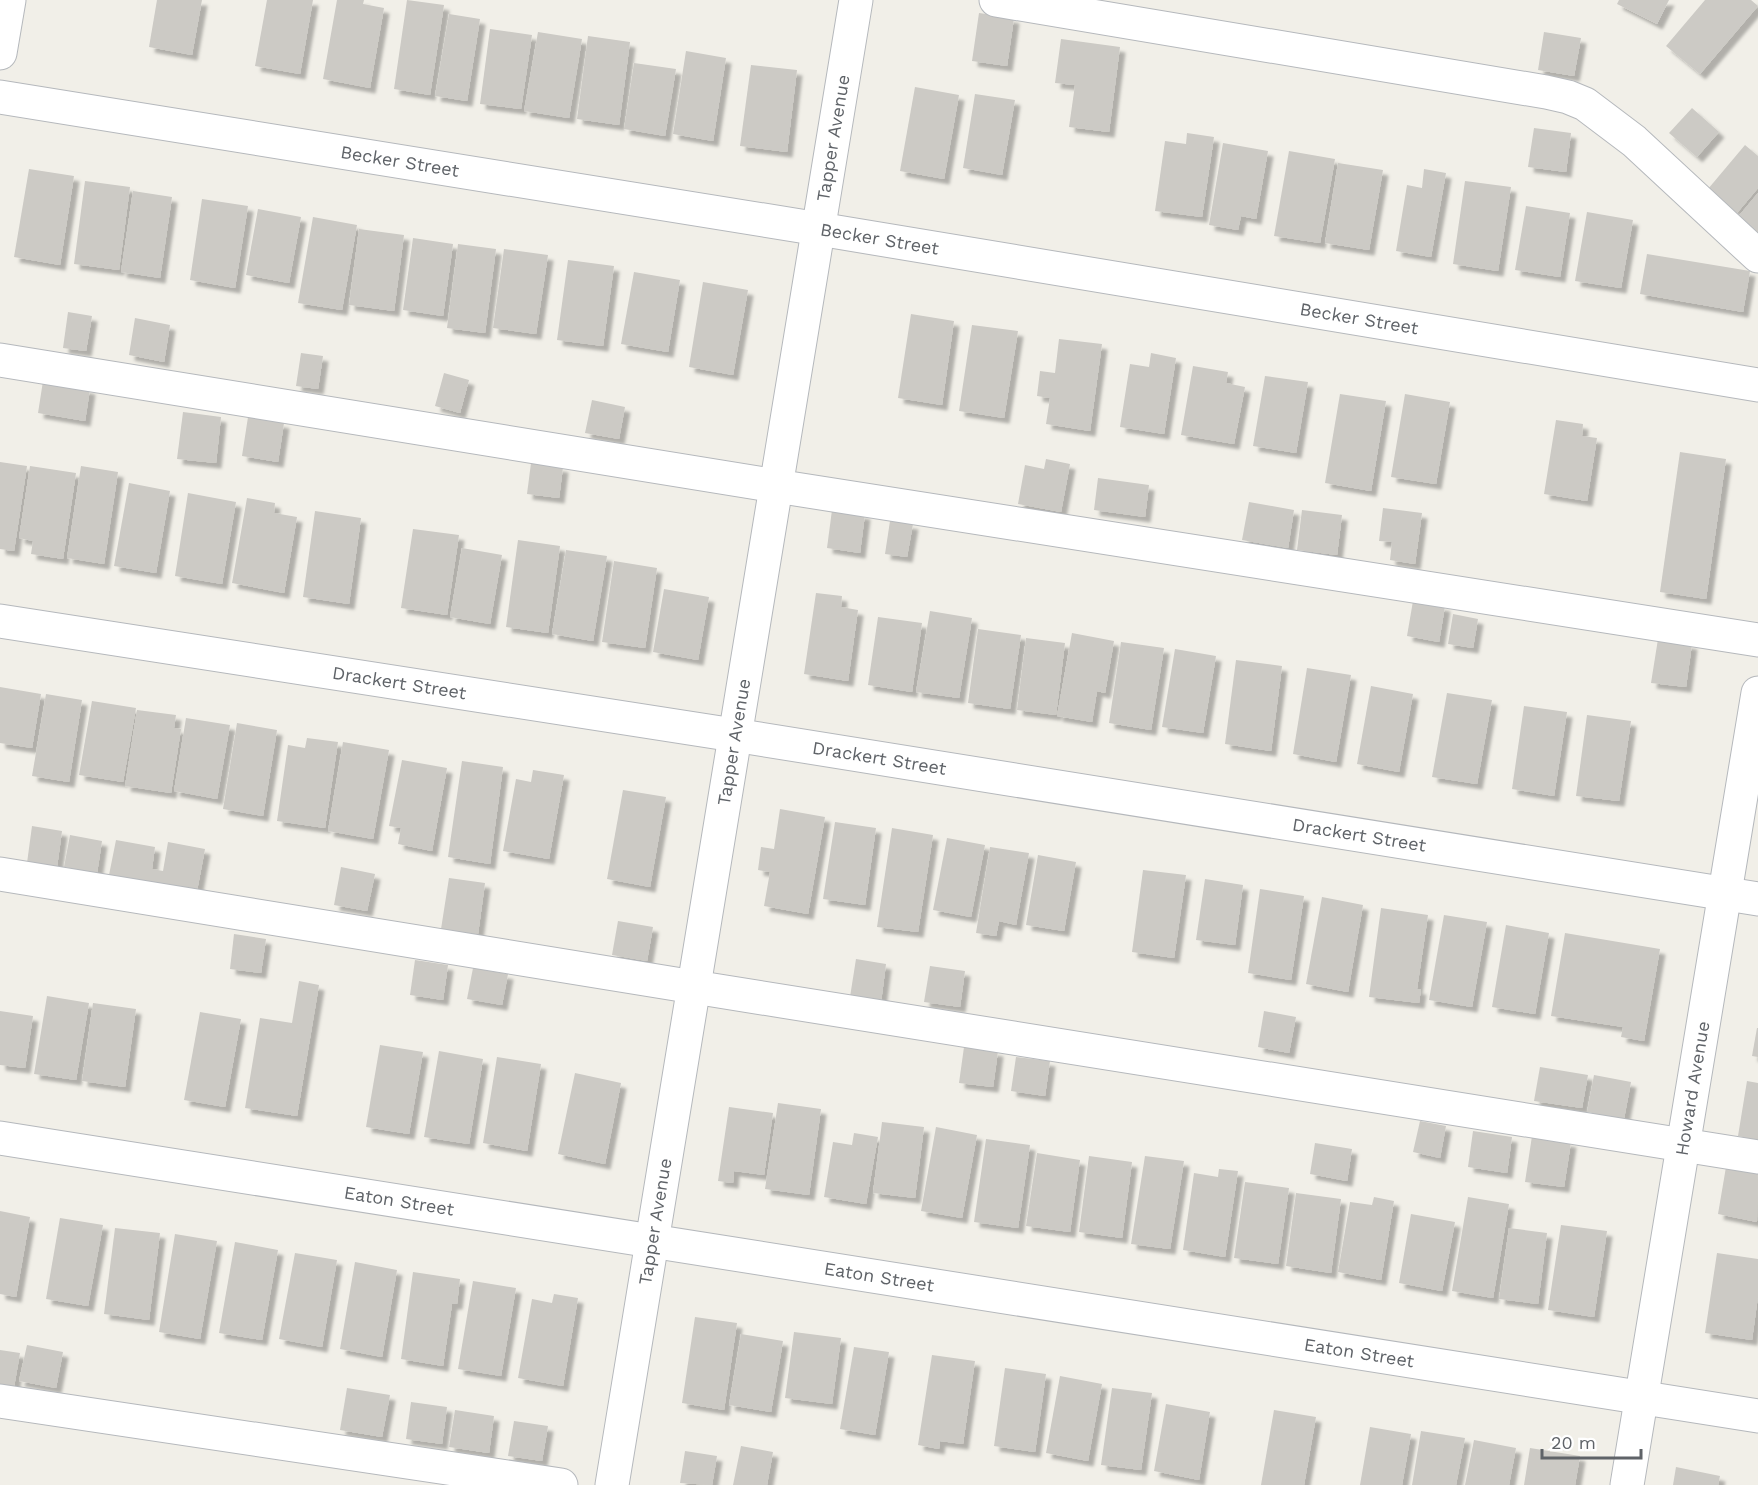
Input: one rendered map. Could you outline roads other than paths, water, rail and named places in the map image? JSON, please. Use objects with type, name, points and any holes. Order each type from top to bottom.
[{"type":"street","points":[[0,53],[9,0]]},
{"type":"street","name":"Tapper Avenue","points":[[612,1485],[856,0]]},
{"type":"street","points":[[996,0],[1568,97],[1585,105],[1634,141],[1758,256]]},
{"type":"street","name":"Becker Street","points":[[0,97],[819,229],[1758,385]]},
{"type":"street","points":[[0,360],[776,486],[1758,640]]},
{"type":"street","name":"Drackert Street","points":[[0,621],[1758,898]]},
{"type":"street","name":"Howard Avenue","points":[[1627,1485],[1758,693]]},
{"type":"street","points":[[0,874],[1758,1157]]},
{"type":"street","name":"Eaton Street","points":[[0,1138],[1758,1416]]},
{"type":"street","points":[[0,1401],[561,1485]]}]
